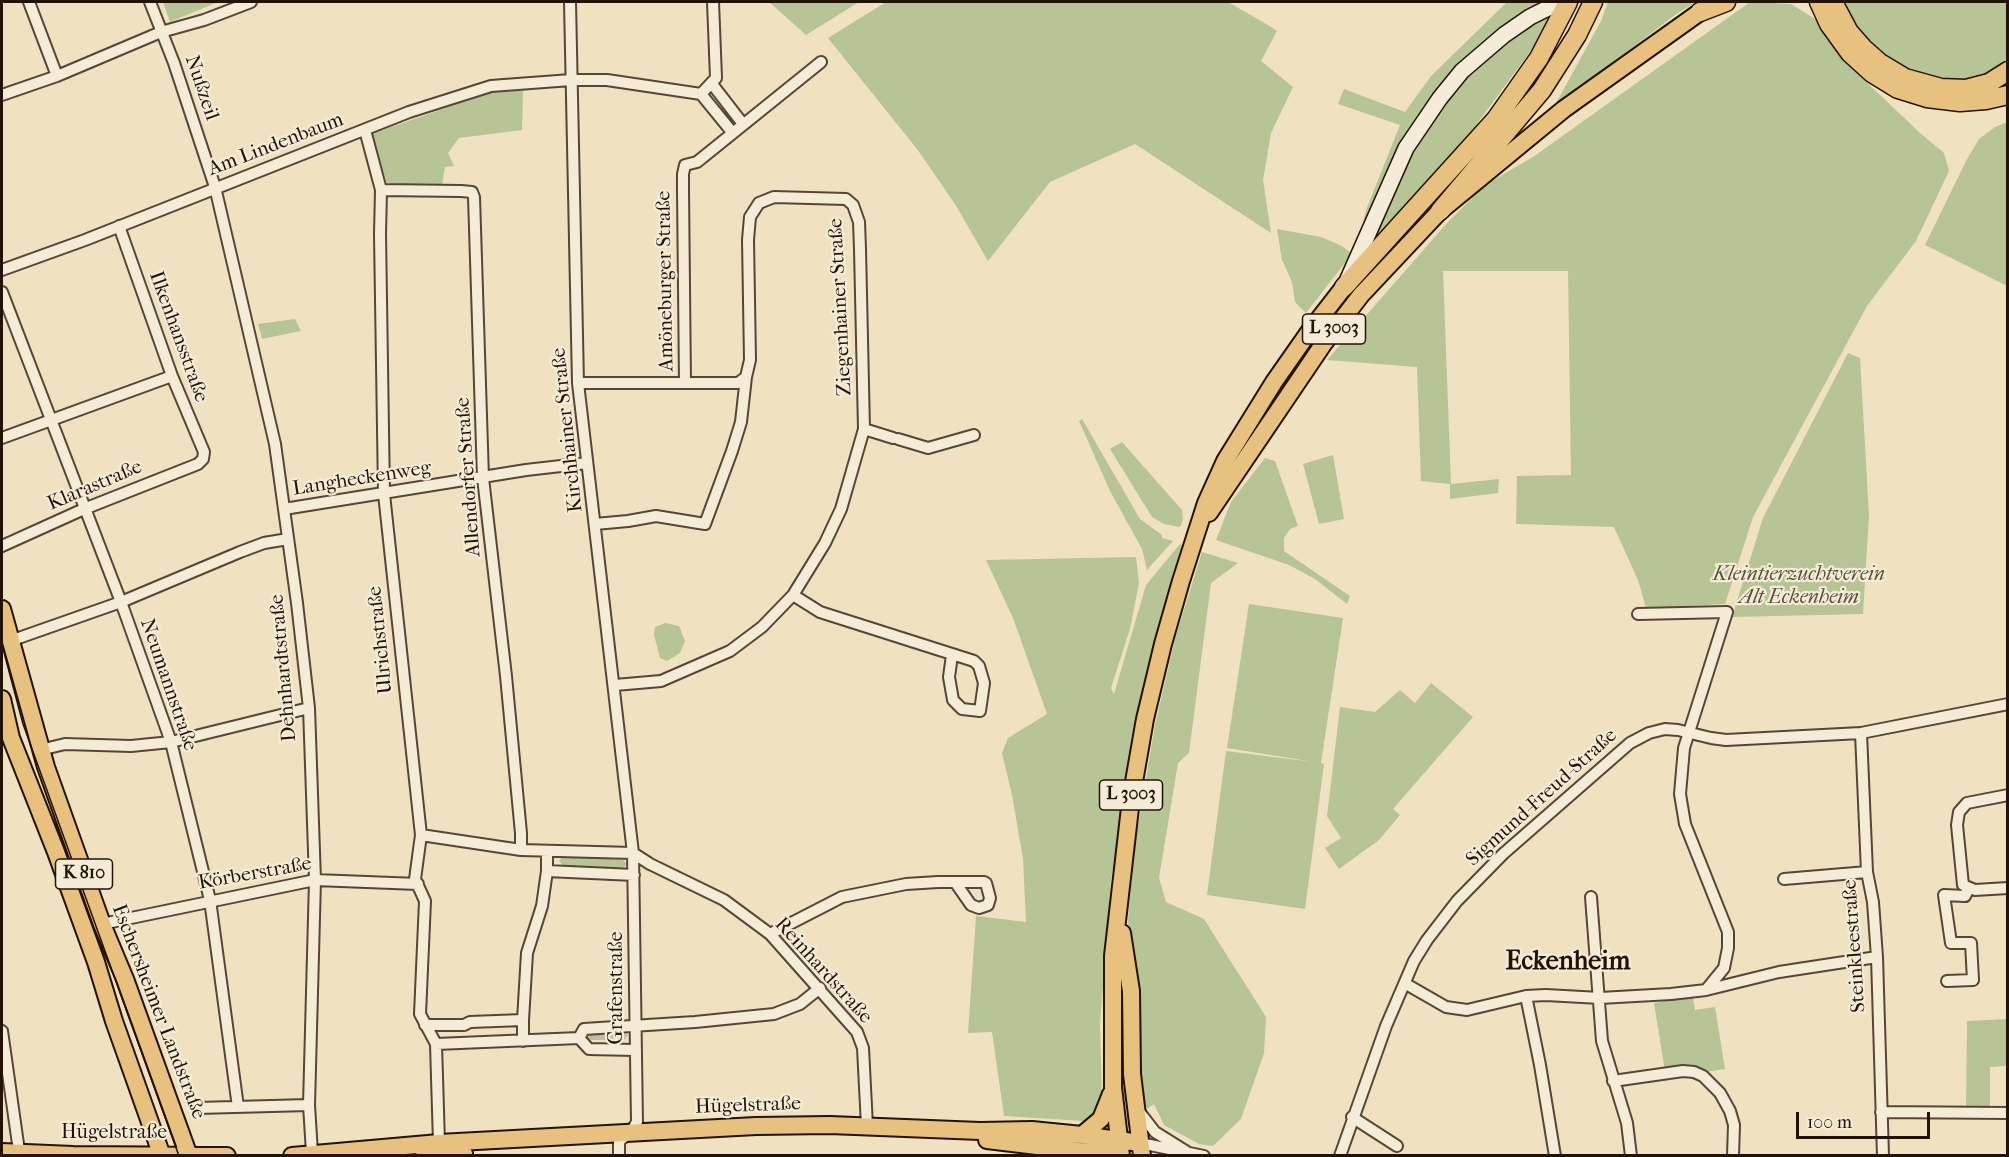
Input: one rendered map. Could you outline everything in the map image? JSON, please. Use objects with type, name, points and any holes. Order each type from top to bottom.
[{"type":"highway","points":[[1344,287],[1449,172],[1509,102],[1551,38],[1568,2]]},
{"type":"highway","points":[[1440,211],[1542,90],[1577,35],[1593,2]]},
{"type":"highway","points":[[1706,7],[1726,2]]},
{"type":"highway","points":[[1806,2],[1830,10]]},
{"type":"highway","points":[[1819,2],[1830,10],[1863,48],[1880,63],[1905,78],[1941,88],[1966,89],[1989,83],[2007,71]]},
{"type":"highway","points":[[1830,10],[1842,44],[1872,74],[1898,89],[1918,97],[1949,102],[1973,102],[2007,95]]},
{"type":"main road","name":"L 3003","points":[[1120,1150],[1113,1087],[1113,956],[1124,845],[1145,719],[1171,614],[1212,487],[1235,443],[1274,381],[1344,287],[1406,148],[1425,120],[1462,71],[1504,35],[1530,17],[1560,2]]},
{"type":"main road","name":"L 3003","points":[[1200,526],[1324,343],[1362,295],[1440,211],[1564,109],[1706,7]]},
{"type":"main road","name":"Eschersheimer Landstraße","points":[[2,609],[40,750],[102,924],[125,979],[189,1155]]},
{"type":"main road","name":"Eschersheimer Landstraße","points":[[2,699],[9,748],[92,951],[114,1021],[165,1155]]},
{"type":"main road","name":"L 3003","points":[[1119,912],[1131,992],[1134,1105],[1141,1149]]},
{"type":"main road","points":[[1081,1147],[1101,1119],[1113,1087]]},
{"type":"main road","name":"Hügelstraße","points":[[292,1155],[417,1152],[756,1126],[1032,1130],[1081,1147]]},
{"type":"main road","points":[[838,1136],[860,1131],[867,1126]]},
{"type":"main road","points":[[165,1155],[176,1145],[181,1134]]},
{"type":"main road","name":"Hügelstraße","points":[[417,1152],[438,1143],[632,1137],[838,1136],[934,1137],[1120,1150],[1141,1149]]},
{"type":"main road","name":"Hügelstraße","points":[[2,1152],[227,1155]]},
{"type":"street","points":[[29,2],[57,76]]},
{"type":"street","name":"Nußzeil","points":[[150,2],[174,63],[215,187]]},
{"type":"street","points":[[2,96],[57,76],[161,32],[204,20],[251,2]]},
{"type":"street","name":"Kirchhainer Straße","points":[[570,2],[578,383],[633,853]]},
{"type":"street","points":[[713,2],[716,78],[701,94],[732,132]]},
{"type":"street","points":[[712,84],[743,124],[821,62]]},
{"type":"street","name":"Am Lindenbaum","points":[[2,270],[409,112],[491,86],[570,80],[608,81],[701,94]]},
{"type":"street","name":"Amöneburger Straße","points":[[685,383],[683,174],[685,165],[697,162],[743,124]]},
{"type":"street","name":"Ulrichstraße","points":[[365,130],[374,155],[381,190],[384,495],[421,835],[416,879],[425,901],[420,1014],[436,1044],[438,1143]]},
{"type":"street","name":"Dehnhardtstraße","points":[[215,187],[275,444],[309,708],[315,880],[309,1105],[312,1153]]},
{"type":"street","name":"Allendorfer Straße","points":[[381,190],[460,191],[472,192],[474,197],[483,478],[507,687],[521,850]]},
{"type":"street","name":"Ziegenhainer Straße","points":[[595,524],[656,516],[705,524],[738,432],[742,380],[750,360],[748,240],[750,217],[759,203],[774,198],[846,199],[853,205],[859,222],[864,429],[841,509],[825,543],[793,595],[762,627],[730,651],[662,681],[615,685]]},
{"type":"street","name":"Ilkenhansstraße","points":[[118,226],[172,376],[204,452],[203,459]]},
{"type":"street","name":"Neumannstraße","points":[[2,292],[121,602],[171,742],[210,900],[238,1107]]},
{"type":"street","points":[[2,438],[172,376]]},
{"type":"street","points":[[578,383],[685,383],[742,380]]},
{"type":"street","points":[[864,429],[928,448],[974,435]]},
{"type":"street","name":"Klarastraße","points":[[2,546],[84,509],[198,464],[203,459]]},
{"type":"street","name":"Langheckenweg","points":[[284,509],[384,495],[526,470],[587,463]]},
{"type":"street","points":[[10,641],[121,602],[264,543],[288,539]]},
{"type":"street","points":[[793,595],[820,612],[974,661],[979,666],[984,683],[980,711],[962,709],[953,700],[949,677],[952,655]]},
{"type":"street","points":[[1638,614],[1727,612],[1684,748],[1680,794],[1680,808],[1684,824],[1725,921],[1729,941],[1724,968],[1706,990]]},
{"type":"street","name":"Sigmund-Freud-Straße","points":[[1340,1155],[1386,1026],[1414,961],[1427,940],[1457,901],[1503,854],[1625,747],[1641,736],[1665,729],[1726,740],[1861,733],[2007,704]]},
{"type":"street","points":[[40,750],[64,744],[131,746],[171,742],[309,708]]},
{"type":"street","name":"Steinkleestraße","points":[[1861,733],[1868,872],[1873,902],[1877,957],[1883,1155]]},
{"type":"street","points":[[2007,795],[1967,803],[1959,812],[1957,825],[1962,885],[1975,890],[2007,888]]},
{"type":"street","name":"Reinhardstraße","points":[[421,835],[521,850],[633,853],[650,864],[724,900],[770,934],[857,1032],[863,1045],[867,1126]]},
{"type":"street","points":[[523,1041],[527,953],[542,906],[547,871],[547,851]]},
{"type":"street","name":"Grafenstraße","points":[[632,1137],[636,1026],[633,853]]},
{"type":"street","points":[[547,871],[634,876]]},
{"type":"street","points":[[1784,879],[1868,872]]},
{"type":"street","name":"Körberstraße","points":[[102,924],[315,880],[418,884]]},
{"type":"street","points":[[770,934],[842,897],[906,884],[955,882]]},
{"type":"street","points":[[1947,981],[1973,980],[1971,943],[1951,943],[1944,895],[1965,896],[1969,888]]},
{"type":"street","points":[[1591,897],[1602,1041],[1627,1122],[1631,1155]]},
{"type":"street","points":[[1406,984],[1446,1007],[1467,1010],[1526,996],[1600,998],[1706,990],[1779,972],[1877,957]]},
{"type":"street","points":[[579,1038],[584,1029],[774,1014],[800,1005],[820,988]]},
{"type":"street","points":[[1526,996],[1540,1065],[1554,1155]]},
{"type":"street","points":[[425,1025],[464,1025],[470,1022],[523,1020]]},
{"type":"street","points":[[2,1031],[3,1050],[29,1154]]},
{"type":"street","points":[[436,1044],[579,1038]]},
{"type":"street","points":[[579,1038],[589,1049],[635,1050]]},
{"type":"street","points":[[1613,1081],[1683,1071],[1703,1076],[1720,1094],[1731,1111],[1734,1125],[1733,1155]]},
{"type":"street","points":[[197,1108],[309,1105]]},
{"type":"street","points":[[1134,1105],[1155,1132],[1187,1152]]},
{"type":"street","points":[[1881,1112],[2007,1113]]},
{"type":"street","points":[[1352,1117],[1397,1146]]},
{"type":"street","name":"Hügelstraße","points":[[1141,1149],[1204,1155]]},
{"type":"green space","points":[[163,2],[218,2],[170,22]]},
{"type":"green space","points":[[769,2],[859,2],[806,35]]},
{"type":"green space","points":[[886,2],[1228,2],[1268,25],[1277,31],[1261,61],[1293,87],[1271,133],[1263,180],[1271,233],[1135,144],[1050,182],[988,261],[955,204],[917,149],[828,38]]},
{"type":"green space","points":[[1507,2],[1549,2],[1552,22],[1451,159],[1368,245],[1383,212],[1363,223],[1366,210],[1400,125],[1338,104],[1344,89],[1405,112],[1431,76]]},
{"type":"green space","points":[[1608,2],[1696,2],[1675,15],[1554,107],[1601,21]]},
{"type":"green space","points":[[1750,2],[1791,4],[1820,22],[1857,73],[1944,153],[1949,171],[1916,241],[1867,306],[1753,517],[1725,604],[1646,608],[1638,580],[1614,527],[1516,524],[1517,476],[1571,475],[1568,271],[1443,271],[1451,484],[1499,479],[1498,493],[1450,499],[1450,484],[1421,481],[1417,367],[1327,360],[1448,222],[1485,185],[1533,157]]},
{"type":"green space","points":[[1839,2],[2007,2],[2007,62],[1997,72],[1961,87],[1914,75],[1867,46]]},
{"type":"green space","points":[[523,90],[522,130],[459,138],[448,153],[454,166],[445,167],[442,186],[387,183],[371,134],[489,93]]},
{"type":"green space","points":[[2007,122],[2007,286],[1925,245],[1979,139],[1995,127]]},
{"type":"green space","points":[[1277,229],[1321,237],[1342,246],[1352,254],[1306,313],[1295,302],[1292,282],[1282,260]]},
{"type":"green space","points":[[295,319],[301,331],[262,339],[258,324]]},
{"type":"green space","name":"Kleintierzuchtverein Alt Eckenheim","points":[[1848,353],[1860,358],[1869,515],[1863,614],[1732,617],[1763,518]]},
{"type":"green space","points":[[1082,419],[1140,519],[1162,535],[1162,538],[1173,541],[1147,570],[1142,549],[1110,491],[1079,421]]},
{"type":"green space","points":[[1122,442],[1182,510],[1183,520],[1180,527],[1164,524],[1152,517],[1110,449]]},
{"type":"green space","points":[[1333,455],[1344,519],[1319,524],[1303,464]]},
{"type":"green space","points":[[1265,458],[1275,461],[1298,526],[1290,529],[1284,538],[1284,551],[1350,596],[1347,604],[1315,579],[1289,565],[1216,540],[1231,502]]},
{"type":"green space","points":[[1180,544],[1182,545],[1138,709],[1111,880],[1100,1025],[1102,1096],[1095,1118],[1083,1121],[1004,1116],[992,1032],[968,1033],[976,916],[1026,922],[1023,859],[1002,753],[1008,738],[1047,714],[1013,618],[986,560],[1136,557],[1139,583],[1130,629],[1111,688],[1114,694],[1146,585]]},
{"type":"green space","points":[[1202,552],[1238,563],[1211,583],[1189,753],[1178,763],[1159,878],[1166,902],[1204,919],[1266,1017],[1264,1053],[1241,1119],[1213,1146],[1199,1144],[1164,1125],[1154,1104],[1147,1109],[1142,1096],[1128,919],[1135,844],[1155,725],[1175,639]]},
{"type":"green space","points":[[1249,604],[1343,618],[1321,763],[1324,764],[1305,909],[1207,895],[1226,751],[1314,762],[1227,748]]},
{"type":"green space","points":[[665,623],[679,626],[685,641],[680,653],[667,661],[660,658],[654,635],[655,627]]},
{"type":"green space","points":[[1431,683],[1473,717],[1393,809],[1400,815],[1379,840],[1339,869],[1325,848],[1341,838],[1327,816],[1340,707],[1375,712],[1400,690],[1415,703]]},
{"type":"green space","points":[[563,856],[623,860],[627,864],[623,869],[563,865],[559,861]]},
{"type":"green space","points":[[1693,997],[1695,1010],[1715,1007],[1725,1069],[1666,1078],[1654,1003]]},
{"type":"green space","points":[[2007,1019],[2007,1066],[1990,1067],[1990,1115],[1966,1114],[1967,1021]]},
{"type":"green space","points":[[624,1032],[628,1035],[624,1040],[585,1040],[585,1034]]},
{"type":"tram line","points":[[2,645],[23,724],[179,1156]]},
{"type":"district","name":"Eckenheim","points":[[1568,963]]}]
